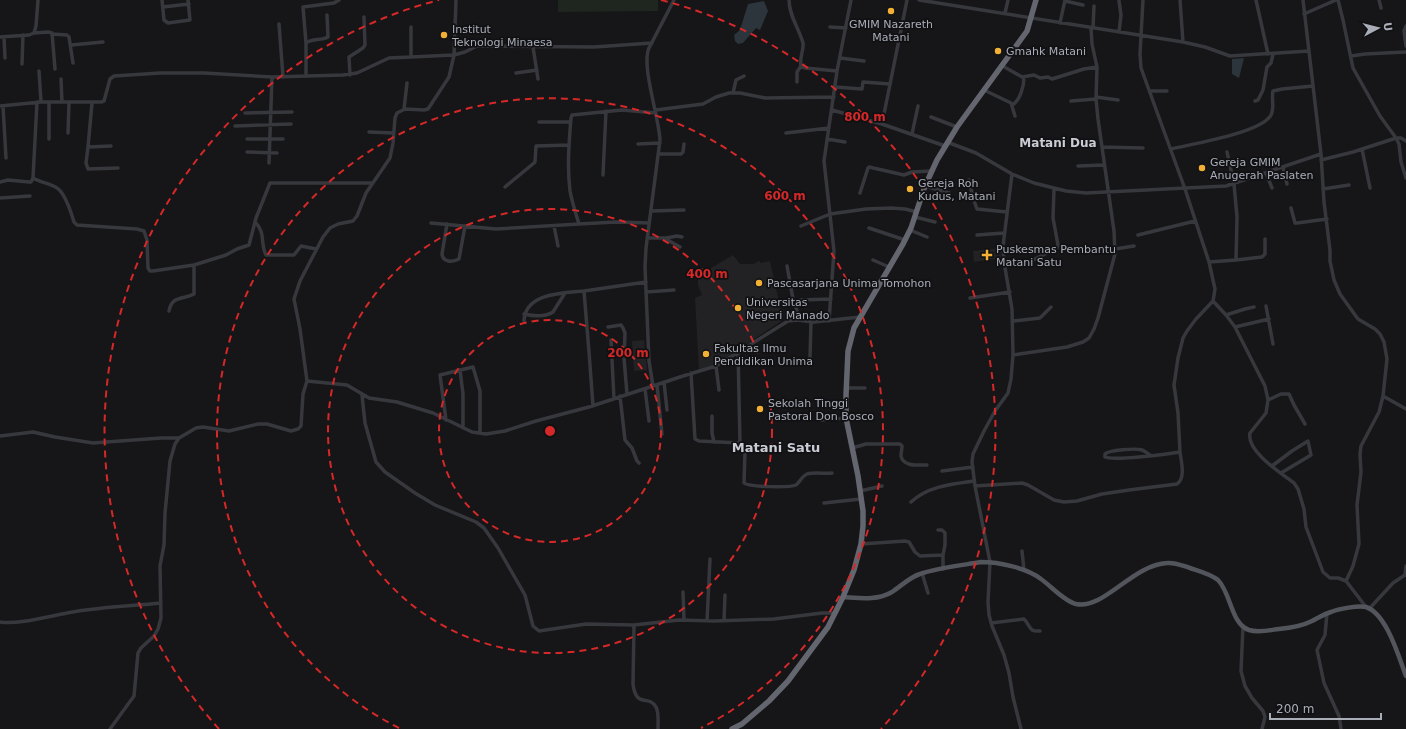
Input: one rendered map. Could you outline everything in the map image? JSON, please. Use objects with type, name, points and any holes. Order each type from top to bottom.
[{"type":"highway","points":[[732,729],[742,724],[769,701],[788,680],[828,627],[843,597],[854,570],[861,544],[863,511],[846,418],[848,351],[854,328],[906,240],[931,171],[957,126],[1027,31],[1036,0]]},
{"type":"main road","points":[[843,597],[869,598],[886,595],[922,573],[981,562],[990,562],[1024,570],[1034,574],[1074,604],[1082,604],[1091,603],[1103,598],[1118,586],[1149,567],[1169,563],[1178,564],[1208,575],[1217,580],[1228,596],[1236,616],[1247,630],[1254,631],[1287,628],[1310,622],[1328,613],[1358,607],[1368,608],[1377,615],[1388,629],[1406,676]]},
{"type":"street","points":[[34,33],[38,0]]},
{"type":"street","points":[[162,0],[164,20],[167,23],[188,21],[190,18],[189,2],[163,7]]},
{"type":"street","points":[[306,76],[304,7],[334,3],[339,0]]},
{"type":"street","points":[[110,729],[134,696],[138,653],[141,648],[154,636],[161,618],[162,603],[160,566],[164,545],[165,513],[169,476],[172,453],[175,444],[179,438],[196,428],[203,427],[229,431],[267,424],[288,430],[298,429],[301,423],[303,394],[307,381],[300,329],[294,299],[300,281],[316,249],[330,228],[338,224],[348,223],[355,219],[371,183],[390,158],[393,147],[395,118],[397,113],[404,109],[411,108],[424,110],[430,107],[449,76],[454,55],[456,0]]},
{"type":"street","points":[[662,434],[655,385],[649,361],[646,292],[646,248],[660,143],[660,133],[650,88],[648,50],[673,0]]},
{"type":"street","points":[[789,0],[792,16],[803,44],[800,62],[801,66],[797,72],[797,82]]},
{"type":"street","points":[[830,320],[834,251],[824,161],[837,71],[851,0]]},
{"type":"street","points":[[882,124],[907,0]]},
{"type":"street","points":[[919,0],[1183,42],[1205,47],[1230,56],[1309,51]]},
{"type":"street","points":[[1005,13],[1008,0]]},
{"type":"street","points":[[911,502],[918,496],[934,488],[944,486],[1022,483],[1059,502],[1068,502],[1102,494],[1177,484],[1181,480],[1182,475],[1178,413],[1174,385],[1178,358],[1183,338],[1187,331],[1213,301],[1215,289],[1209,262],[1185,188],[1140,62],[1143,0]]},
{"type":"street","points":[[1180,0],[1183,42]]},
{"type":"street","points":[[1256,0],[1268,54]]},
{"type":"street","points":[[1302,0],[1321,160],[1331,271],[1340,294],[1358,319],[1375,329],[1380,334],[1384,342],[1387,359],[1383,396],[1379,412],[1361,446],[1361,472],[1357,504],[1359,544],[1353,566],[1346,581]]},
{"type":"street","points":[[1304,14],[1337,0],[1353,68],[1380,116],[1399,144],[1401,162],[1406,178]]},
{"type":"street","points":[[1379,0],[1382,8]]},
{"type":"street","points":[[1060,23],[1065,1],[1083,5]]},
{"type":"street","points":[[1119,1],[1119,32]]},
{"type":"street","points":[[1013,355],[1067,347],[1083,342],[1088,338],[1094,329],[1098,318],[1115,249],[1096,98],[1097,67],[1092,44],[1094,6]]},
{"type":"street","points":[[306,43],[308,41],[328,37],[327,15]]},
{"type":"street","points":[[350,75],[349,57],[364,48],[365,45],[364,17]]},
{"type":"street","points":[[279,24],[283,77]]},
{"type":"street","points":[[1406,26],[1404,31],[1406,46]]},
{"type":"street","points":[[411,28],[411,57]]},
{"type":"street","points":[[830,28],[846,28]]},
{"type":"street","points":[[4,58],[2,37],[23,36],[34,33],[48,32],[68,36],[71,45],[72,63]]},
{"type":"street","points":[[52,34],[55,69]]},
{"type":"street","points":[[22,64],[23,36]]},
{"type":"street","points":[[71,45],[103,42]]},
{"type":"street","points":[[6,158],[1,106],[39,102],[101,102],[104,101],[106,96],[108,82],[114,76],[160,73],[204,73],[272,77],[350,75],[389,58],[454,55],[465,52],[477,46],[594,47],[652,43]]},
{"type":"street","points":[[533,47],[538,79]]},
{"type":"street","points":[[1351,56],[1406,52]]},
{"type":"street","points":[[1255,101],[1258,100],[1263,90],[1267,67],[1271,63],[1273,54]]},
{"type":"street","points":[[840,58],[864,61]]},
{"type":"street","points":[[1001,65],[1024,77],[1034,75],[1040,78],[1048,77],[1052,79],[1084,69],[1097,67]]},
{"type":"street","points":[[801,66],[805,68],[837,71]]},
{"type":"street","points":[[516,72],[537,70]]},
{"type":"street","points":[[0,182],[8,180],[29,182],[33,178],[39,102],[39,71]]},
{"type":"street","points":[[733,93],[736,80],[744,76]]},
{"type":"street","points":[[269,163],[272,77]]},
{"type":"street","points":[[1012,105],[1018,101],[1024,82],[1024,77]]},
{"type":"street","points":[[61,79],[62,102]]},
{"type":"street","points":[[835,87],[862,89],[863,82],[890,84]]},
{"type":"street","points":[[404,109],[407,84]]},
{"type":"street","points":[[1263,90],[1272,92],[1282,89],[1313,86]]},
{"type":"street","points":[[984,90],[1008,101],[1012,105],[1015,116]]},
{"type":"street","points":[[1150,91],[1167,91]]},
{"type":"street","points":[[1171,149],[1218,139],[1264,122],[1270,118],[1272,113],[1272,92]]},
{"type":"street","points":[[579,224],[571,193],[569,145],[570,122],[572,115],[622,110],[656,112],[703,104],[723,94],[733,93],[765,98],[834,97]]},
{"type":"street","points":[[1071,101],[1096,98],[1118,100]]},
{"type":"street","points":[[49,102],[49,139]]},
{"type":"street","points":[[68,133],[69,102]]},
{"type":"street","points":[[92,103],[86,163],[88,169],[118,168]]},
{"type":"street","points":[[912,134],[918,106]]},
{"type":"street","points":[[832,110],[976,153],[1012,174],[1034,183],[1054,189],[1076,193],[1185,188],[1234,184],[1320,154]]},
{"type":"street","points":[[603,175],[606,111]]},
{"type":"street","points":[[245,113],[292,112]]},
{"type":"street","points":[[931,117],[957,126]]},
{"type":"street","points":[[539,122],[570,122]]},
{"type":"street","points":[[235,126],[291,124]]},
{"type":"street","points":[[786,133],[829,128]]},
{"type":"street","points":[[369,132],[394,132]]},
{"type":"street","points":[[1321,160],[1391,141],[1396,138],[1401,138],[1406,141]]},
{"type":"street","points":[[247,139],[283,139]]},
{"type":"street","points":[[827,139],[845,142]]},
{"type":"street","points":[[638,144],[660,143]]},
{"type":"street","points":[[659,154],[681,154],[683,152],[684,144]]},
{"type":"street","points":[[505,187],[534,164],[536,146],[569,145]]},
{"type":"street","points":[[88,147],[111,146]]},
{"type":"street","points":[[1102,147],[1143,148]]},
{"type":"street","points":[[1362,149],[1370,188]]},
{"type":"street","points":[[247,152],[277,153]]},
{"type":"street","points":[[1228,152],[1234,184],[1237,217],[1236,260]]},
{"type":"street","points":[[1078,166],[1104,165]]},
{"type":"street","points":[[860,193],[869,167],[904,175],[912,172],[931,171]]},
{"type":"street","points":[[1283,167],[1287,184]]},
{"type":"street","points":[[1266,173],[1272,188]]},
{"type":"street","points":[[1012,174],[1003,246],[1013,321],[1011,380],[1008,393],[991,419],[973,454],[973,467],[974,484],[990,562],[988,602],[991,624],[1004,655],[1021,729]]},
{"type":"street","points":[[33,178],[43,184],[56,187],[63,192],[74,222],[77,225],[137,229],[144,231],[147,240],[148,268],[150,271],[194,265],[226,255],[249,245],[255,222],[270,183],[371,183]]},
{"type":"street","points":[[970,180],[973,198],[977,209],[1007,212]]},
{"type":"street","points":[[1323,189],[1349,185]]},
{"type":"street","points":[[925,186],[949,193]]},
{"type":"street","points":[[1005,266],[1033,260],[1057,248],[1058,241],[1053,218],[1054,189]]},
{"type":"street","points":[[0,198],[30,196]]},
{"type":"street","points":[[802,226],[830,214],[866,209],[891,208],[905,209],[935,222]]},
{"type":"street","points":[[1291,208],[1297,223],[1327,219]]},
{"type":"street","points":[[651,211],[684,210]]},
{"type":"street","points":[[1138,235],[1195,220]]},
{"type":"street","points":[[255,222],[262,233],[264,252],[266,255],[294,255],[301,246],[316,249]]},
{"type":"street","points":[[431,222],[496,229],[616,222],[649,223]]},
{"type":"street","points":[[447,224],[442,254],[443,258],[448,261],[458,259],[465,226]]},
{"type":"street","points":[[554,226],[558,246]]},
{"type":"street","points":[[870,228],[906,240]]},
{"type":"street","points":[[910,230],[927,236]]},
{"type":"street","points":[[977,236],[1004,233]]},
{"type":"street","points":[[648,238],[682,237]]},
{"type":"street","points":[[664,238],[680,247]]},
{"type":"street","points":[[1209,262],[1262,257],[1265,254],[1265,239]]},
{"type":"street","points":[[1115,249],[1134,246]]},
{"type":"street","points":[[872,260],[889,267]]},
{"type":"street","points":[[169,311],[170,305],[175,300],[194,294],[194,265]]},
{"type":"street","points":[[787,266],[793,299],[797,311],[797,320]]},
{"type":"street","points":[[524,321],[524,314],[531,304],[552,294],[646,282]]},
{"type":"street","points":[[646,292],[674,290]]},
{"type":"street","points":[[584,291],[590,352],[593,406]]},
{"type":"street","points":[[970,298],[1010,292]]},
{"type":"street","points":[[524,314],[550,314],[553,312],[565,293]]},
{"type":"street","points":[[800,300],[831,299]]},
{"type":"street","points":[[1213,301],[1235,327],[1264,382],[1268,400],[1266,413],[1253,428],[1249,436],[1250,443],[1255,450],[1297,488],[1304,509],[1306,527],[1323,572],[1330,578],[1338,578],[1346,581],[1368,608],[1393,583],[1405,575],[1406,566]]},
{"type":"street","points":[[1266,306],[1273,344]]},
{"type":"street","points":[[1013,321],[1040,318],[1051,307]]},
{"type":"street","points":[[1226,315],[1245,309],[1254,308]]},
{"type":"street","points":[[307,381],[347,385],[373,399],[389,400],[433,413],[463,428],[486,434],[505,431],[593,406],[716,366],[785,322],[797,320],[811,322],[860,317]]},
{"type":"street","points":[[1235,327],[1269,319]]},
{"type":"street","points":[[810,357],[811,322]]},
{"type":"street","points":[[608,327],[621,326],[625,332],[624,358],[627,394]]},
{"type":"street","points":[[611,340],[614,399]]},
{"type":"street","points":[[738,351],[740,443]]},
{"type":"street","points":[[716,366],[718,390]]},
{"type":"street","points":[[446,420],[440,375],[473,367],[480,391],[480,433]]},
{"type":"street","points":[[460,370],[463,394],[463,428]]},
{"type":"street","points":[[691,373],[695,438],[699,441],[740,443],[745,448],[743,480],[745,485],[792,486],[797,484],[808,474],[832,473]]},
{"type":"street","points":[[664,382],[667,410]]},
{"type":"street","points":[[846,388],[864,388]]},
{"type":"street","points":[[645,389],[649,421]]},
{"type":"street","points":[[362,394],[365,423],[376,462],[385,472],[415,493],[435,505],[476,522],[484,528],[498,548],[525,595],[533,626],[539,631],[586,624],[634,625],[684,620],[724,621],[784,619],[822,613],[836,613]]},
{"type":"street","points":[[1268,400],[1281,394],[1289,394],[1305,424]]},
{"type":"street","points":[[620,396],[625,440],[632,448],[639,463]]},
{"type":"street","points":[[1383,396],[1406,409]]},
{"type":"street","points":[[712,416],[712,433],[714,442]]},
{"type":"street","points":[[821,420],[846,418]]},
{"type":"street","points":[[0,436],[33,432],[93,443],[179,438]]},
{"type":"street","points":[[1272,466],[1308,441],[1311,456],[1281,473]]},
{"type":"street","points":[[852,448],[866,444],[900,444],[902,446],[902,457],[905,462],[913,465],[927,465]]},
{"type":"street","points":[[1150,455],[1138,449],[1111,452],[1105,454],[1105,457],[1108,458],[1150,455],[1180,452]]},
{"type":"street","points":[[942,471],[973,467]]},
{"type":"street","points":[[860,491],[882,486]]},
{"type":"street","points":[[824,503],[861,499]]},
{"type":"street","points":[[938,530],[942,530],[945,533],[943,569]]},
{"type":"street","points":[[861,544],[905,541],[909,542],[915,552],[920,556],[943,555]]},
{"type":"street","points":[[1022,551],[1024,570]]},
{"type":"street","points":[[707,621],[710,559]]},
{"type":"street","points":[[922,573],[928,593]]},
{"type":"street","points":[[683,592],[684,620]]},
{"type":"street","points":[[724,621],[725,595]]},
{"type":"street","points":[[0,622],[29,620],[97,608],[126,607],[162,603]]},
{"type":"street","points":[[1328,613],[1324,639],[1317,650],[1324,683],[1339,716],[1341,729]]},
{"type":"street","points":[[991,624],[1024,619],[1031,630],[1034,632],[1040,631]]},
{"type":"street","points":[[634,625],[634,693],[637,698],[652,703],[656,707],[658,729]]},
{"type":"street","points":[[1243,626],[1241,672],[1248,692],[1263,711],[1265,717],[1262,729]]},
{"type":"shaded area","points":[[558,0],[658,0],[658,11],[558,12]]},
{"type":"shaded area","points":[[764,1],[768,11],[760,30],[756,28],[743,43],[738,44],[735,41],[734,35],[740,30],[748,4]]},
{"type":"shaded area","points":[[1244,58],[1239,78],[1232,74],[1232,59]]},
{"type":"shaded area","name":"Puskesmas Pembantu Matani Satu","points":[[1000,248],[1001,258],[974,262],[973,251]]},
{"type":"shaded area","name":"Universitas Negeri Manado","points":[[733,255],[740,264],[753,264],[759,261],[761,263],[770,261],[783,320],[716,364],[699,370],[695,298],[702,295],[698,285],[698,279],[711,268]]},
{"type":"shaded area","points":[[644,340],[647,370],[634,371],[632,341]]},
{"type":"place","name":"GMIM Nazareth Matani","points":[[891,11]]},
{"type":"place","name":"Institut Teknologi Minaesa","points":[[444,35]]},
{"type":"place","name":"Gmahk Matani","points":[[998,51]]},
{"type":"place","name":"Gereja GMIM Anugerah Paslaten","points":[[1202,168]]},
{"type":"place","name":"Gereja Roh Kudus, Matani","points":[[910,189]]},
{"type":"place","name":"Puskesmas Pembantu Matani Satu","points":[[987,255]]},
{"type":"place","name":"Pascasarjana Unima Tomohon","points":[[759,283]]},
{"type":"place","name":"Universitas Negeri Manado","points":[[738,308]]},
{"type":"place","name":"Fakultas Ilmu Pendidikan Unima","points":[[706,354]]},
{"type":"place","name":"Sekolah Tinggi Pastoral Don Bosco","points":[[760,409]]},
{"type":"district","name":"Matani Dua","points":[[1058,143]]},
{"type":"district","name":"Matani Satu","points":[[776,447]]}]
